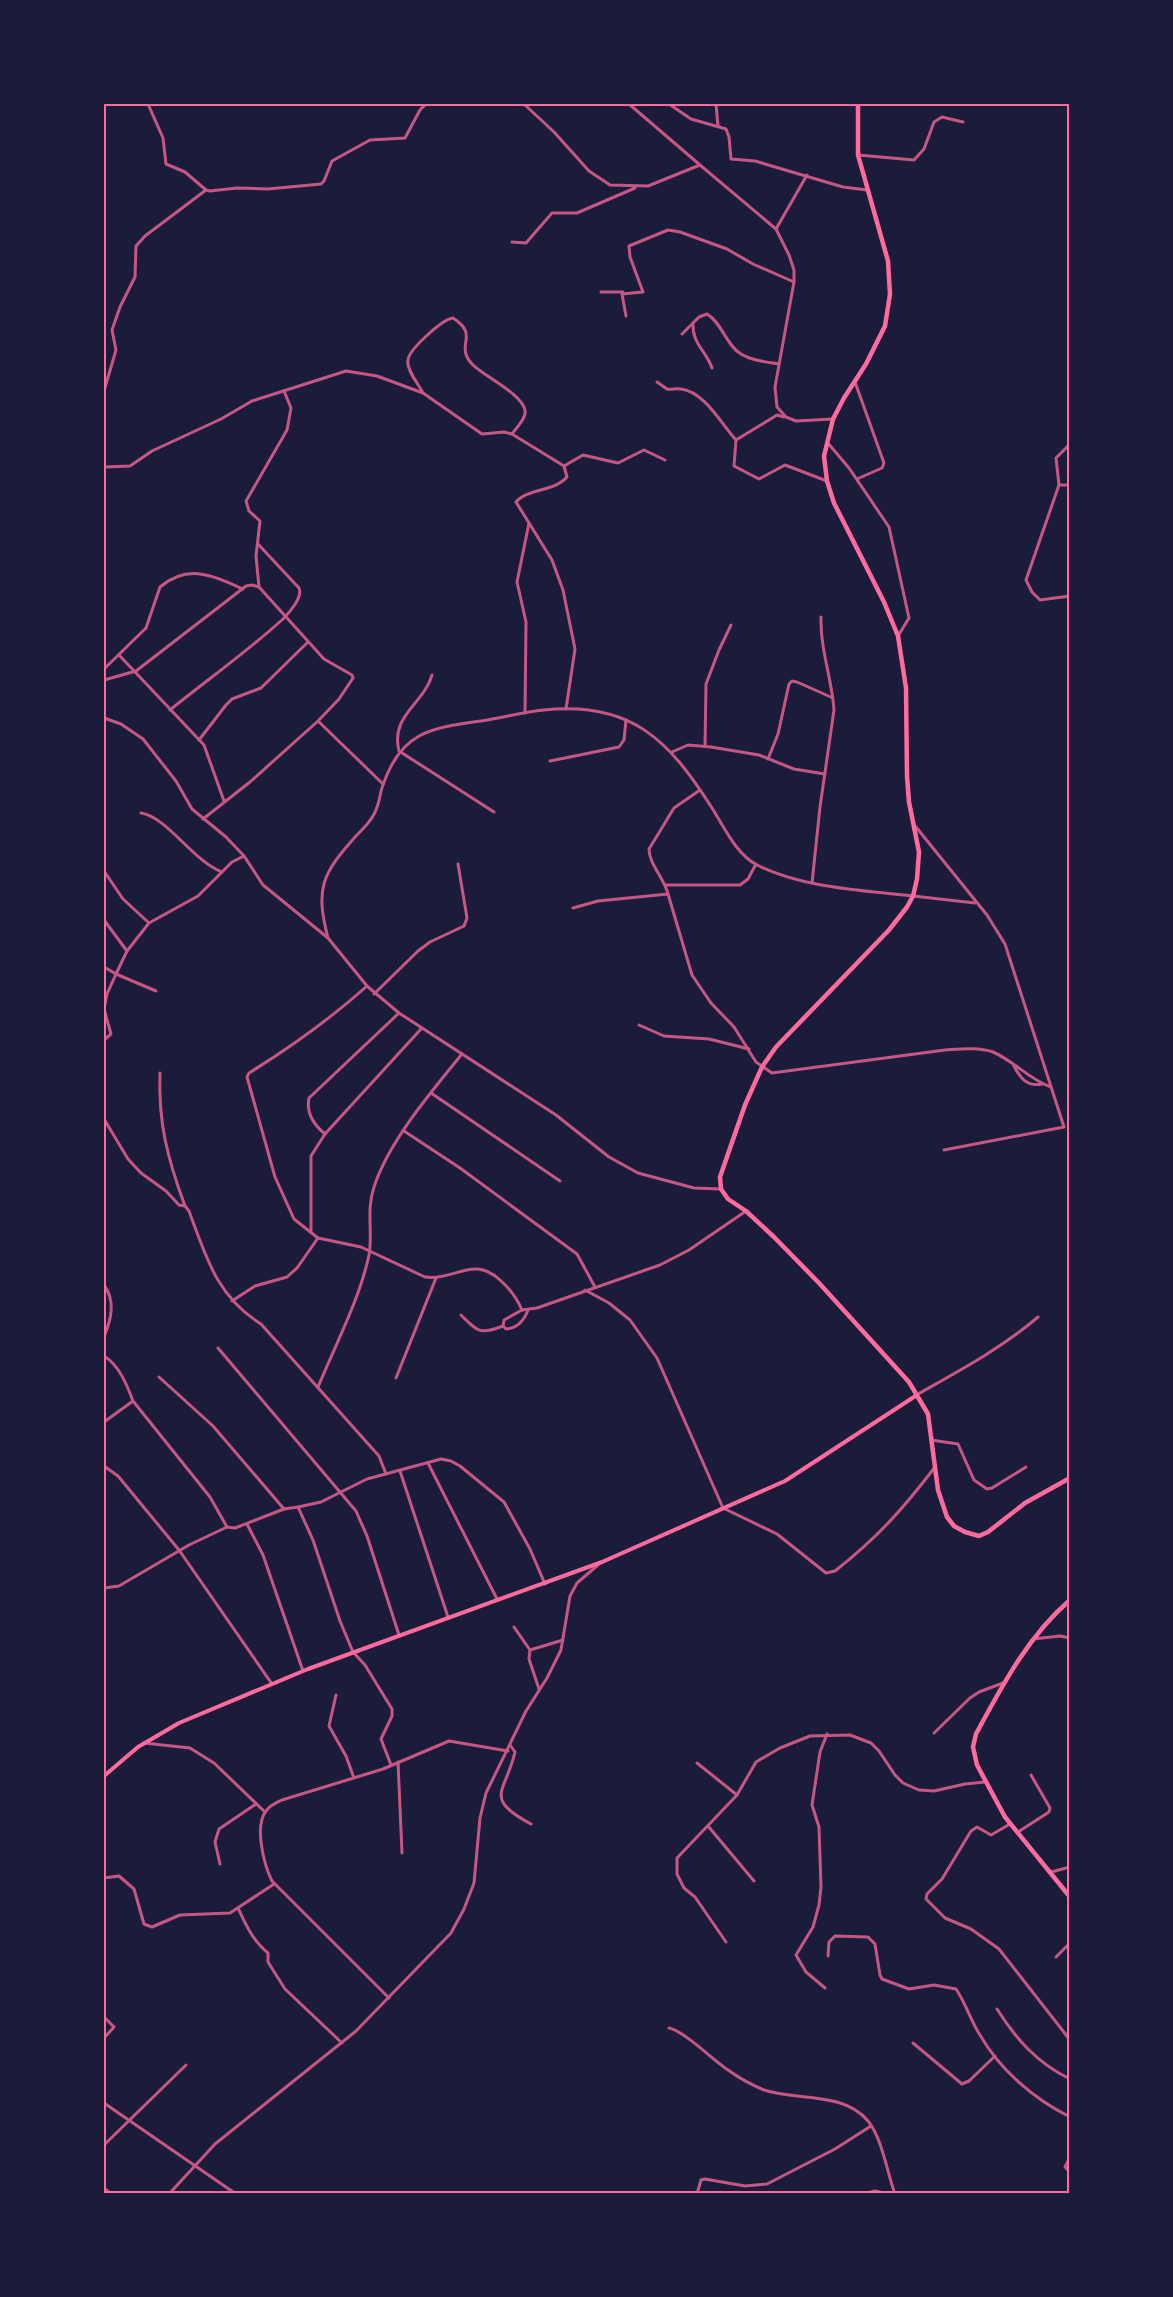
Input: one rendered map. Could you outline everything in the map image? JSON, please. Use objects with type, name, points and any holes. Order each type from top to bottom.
[{"type":"highway","points":[[858,104],[858,155],[888,261],[890,294],[885,326],[866,364],[833,419],[824,456],[826,481],[834,503],[884,602],[898,636],[906,688],[909,802],[919,864],[913,896],[889,930],[776,1047],[762,1067],[729,1149],[720,1177],[721,1189],[728,1199],[746,1211],[827,1292],[897,1366],[918,1394],[928,1414],[938,1490],[947,1517],[954,1526],[978,1536],[988,1532],[1025,1503],[1070,1478]]},
{"type":"highway","points":[[1070,1600],[1053,1615],[1033,1639],[976,1734],[973,1747],[977,1765],[985,1782],[1010,1824],[1070,1897]]},
{"type":"main road","points":[[104,1776],[143,1743],[179,1723],[303,1671],[602,1562],[785,1481],[918,1394]]},
{"type":"street","points":[[148,104],[163,138],[166,164],[185,171],[206,190]]},
{"type":"street","points":[[104,391],[116,350],[112,330],[135,277],[136,246],[145,236],[206,190],[267,189],[321,184],[324,182],[332,161],[370,140],[405,138],[420,110],[426,104]]},
{"type":"street","points":[[524,104],[554,132],[588,171],[610,185],[648,186],[700,165]]},
{"type":"street","points":[[629,104],[776,229],[794,270],[775,397],[777,407],[786,417]]},
{"type":"street","points":[[669,104],[691,119],[718,126],[728,132],[731,159],[755,161],[843,187],[867,190]]},
{"type":"street","points":[[716,104],[718,126]]},
{"type":"street","points":[[858,155],[914,160],[924,149],[934,122],[942,117],[963,122]]},
{"type":"street","points":[[776,229],[807,176]]},
{"type":"street","points":[[512,242],[521,244],[530,240],[552,213],[577,213],[637,187]]},
{"type":"street","points":[[643,292],[630,257],[629,246],[668,230],[688,234],[699,241],[719,246],[794,282]]},
{"type":"street","points":[[602,292],[643,292]]},
{"type":"street","points":[[626,316],[622,294],[643,292]]},
{"type":"street","points":[[682,334],[699,317],[707,314],[716,321],[741,354],[779,364]]},
{"type":"street","points":[[423,393],[408,364],[409,357],[411,352],[439,325],[453,318],[464,325],[467,330],[465,351],[470,362],[517,398],[524,407],[525,415],[512,434]]},
{"type":"street","points":[[693,322],[692,335],[712,368]]},
{"type":"street","points":[[104,467],[130,466],[152,451],[221,419],[252,401],[346,371],[377,376],[423,393],[482,435],[504,432],[512,434],[564,466],[567,477],[562,483],[523,496],[516,502],[559,575],[572,631],[574,666],[566,710]]},
{"type":"street","points":[[657,381],[667,389],[683,389],[701,399],[714,411],[736,440],[734,466],[756,478],[762,478],[784,465],[826,481]]},
{"type":"street","points":[[855,382],[884,463],[882,468],[857,479]]},
{"type":"street","points":[[258,587],[256,556],[260,521],[249,511],[246,501],[287,430],[291,408],[284,391]]},
{"type":"street","points":[[736,440],[777,416],[796,421],[833,419]]},
{"type":"street","points":[[827,442],[857,479],[883,518],[892,537],[909,618],[898,636]]},
{"type":"street","points":[[1070,444],[1056,458],[1059,485],[1026,580],[1032,592],[1040,600],[1070,596]]},
{"type":"street","points":[[564,466],[583,455],[618,463],[644,450],[665,460]]},
{"type":"street","points":[[1059,485],[1070,485]]},
{"type":"street","points":[[525,713],[526,622],[517,582],[529,524]]},
{"type":"street","points":[[170,710],[285,618],[301,592],[295,582],[258,544]]},
{"type":"street","points":[[104,669],[146,628],[160,587],[164,584],[177,578],[200,573],[210,574],[243,589]]},
{"type":"street","points":[[104,680],[136,671],[243,589],[252,585],[258,587],[324,659],[352,676],[339,699],[318,721],[250,782],[203,819]]},
{"type":"street","points":[[812,882],[834,710],[834,698],[822,644],[821,617]]},
{"type":"street","points":[[705,746],[706,684],[731,626]]},
{"type":"street","points":[[199,740],[232,699],[261,688],[308,642]]},
{"type":"street","points":[[119,655],[199,740],[207,752],[224,801]]},
{"type":"street","points":[[432,675],[429,686],[402,719],[397,744],[399,751],[494,812]]},
{"type":"street","points":[[768,759],[775,746],[789,684],[792,681],[834,698]]},
{"type":"street","points":[[328,938],[321,909],[321,895],[329,870],[377,810],[383,784],[399,751],[411,739],[445,726],[544,710],[602,712],[626,719],[648,732],[672,752],[700,790],[737,848],[756,864],[812,882],[976,903]]},
{"type":"street","points":[[104,718],[122,724],[143,739],[176,781],[192,809],[226,837],[244,856],[263,885],[328,938],[374,994],[421,1029],[556,1115],[609,1157],[638,1173],[694,1188],[721,1189]]},
{"type":"street","points":[[550,761],[619,747],[624,740],[626,719]]},
{"type":"street","points":[[318,721],[383,784]]},
{"type":"street","points":[[672,752],[688,745],[705,746],[750,753],[794,769],[825,774]]},
{"type":"street","points":[[700,790],[674,808],[649,849],[651,858],[666,885],[692,975],[700,990],[734,1027],[762,1067],[772,1073],[945,1050],[973,1049],[991,1051],[1042,1084],[1051,1087]]},
{"type":"street","points":[[141,813],[151,816],[203,862],[222,872]]},
{"type":"street","points":[[914,825],[998,930],[1005,944],[1064,1127],[944,1150]]},
{"type":"street","points":[[104,1040],[111,1034],[104,1009],[107,994],[127,951],[149,923],[198,896],[222,872],[244,856]]},
{"type":"street","points":[[374,994],[418,951],[430,942],[464,926],[467,918],[458,864]]},
{"type":"street","points":[[666,885],[740,885],[748,879],[756,864]]},
{"type":"street","points":[[104,871],[123,899],[149,923]]},
{"type":"street","points":[[573,908],[598,901],[668,894]]},
{"type":"street","points":[[104,920],[127,951]]},
{"type":"street","points":[[104,968],[156,991]]},
{"type":"street","points":[[367,986],[332,1016],[282,1053],[249,1073],[247,1077],[275,1177],[291,1214],[318,1238],[361,1247],[425,1277],[436,1278],[473,1268],[482,1268],[493,1273],[503,1283],[522,1310]]},
{"type":"street","points":[[325,1134],[313,1122],[309,1110],[309,1098],[399,1013]]},
{"type":"street","points":[[639,1025],[664,1036],[702,1038],[749,1049]]},
{"type":"street","points":[[311,1233],[311,1156],[325,1134],[421,1029]]},
{"type":"street","points":[[318,1387],[362,1279],[369,1252],[369,1218],[373,1189],[380,1171],[404,1131],[462,1054]]},
{"type":"street","points":[[1014,1066],[1028,1083],[1042,1084]]},
{"type":"street","points":[[160,1073],[158,1104],[164,1134],[185,1206],[189,1211],[212,1272],[232,1301],[243,1312],[261,1323],[379,1456],[386,1474]]},
{"type":"street","points":[[431,1093],[560,1181]]},
{"type":"street","points":[[104,1119],[128,1160],[141,1173],[166,1191],[179,1205],[185,1206]]},
{"type":"street","points":[[404,1131],[460,1168],[568,1247],[582,1262],[595,1287]]},
{"type":"street","points":[[503,1326],[504,1320],[522,1310],[537,1308],[660,1265],[688,1250],[746,1211]]},
{"type":"street","points":[[232,1301],[255,1286],[287,1277],[297,1268],[318,1238]]},
{"type":"street","points":[[396,1378],[436,1278]]},
{"type":"street","points":[[104,1285],[108,1292],[111,1315],[104,1337]]},
{"type":"street","points":[[585,1290],[630,1320],[657,1358],[723,1508],[777,1534],[826,1573],[835,1571],[881,1532],[907,1504],[935,1467]]},
{"type":"street","points":[[462,1315],[479,1331],[484,1332],[503,1326],[506,1329],[515,1327],[522,1322],[528,1310]]},
{"type":"street","points":[[918,1394],[985,1354],[1038,1317]]},
{"type":"street","points":[[218,1348],[328,1480],[356,1510],[399,1635]]},
{"type":"street","points":[[104,1356],[115,1365],[133,1401],[210,1497],[226,1527]]},
{"type":"street","points":[[159,1377],[213,1426],[284,1509]]},
{"type":"street","points":[[104,1422],[133,1401]]},
{"type":"street","points":[[932,1440],[958,1444],[974,1480],[987,1489],[1026,1467]]},
{"type":"street","points":[[104,1588],[119,1586],[179,1550],[226,1527],[235,1528],[284,1509],[308,1506],[367,1479],[441,1460],[451,1461],[460,1466],[504,1502],[530,1549],[545,1584]]},
{"type":"street","points":[[428,1462],[497,1599]]},
{"type":"street","points":[[104,1467],[118,1476],[179,1550],[272,1684]]},
{"type":"street","points":[[400,1471],[448,1617]]},
{"type":"street","points":[[298,1507],[313,1540],[337,1613],[353,1652],[365,1665],[392,1709],[392,1716],[381,1739],[391,1765]]},
{"type":"street","points":[[247,1524],[263,1555],[303,1671]]},
{"type":"street","points":[[169,2193],[215,2144],[342,2043],[451,1933],[465,1909],[474,1883],[480,1818],[486,1793],[526,1711],[561,1650],[570,1596],[577,1583],[602,1562]]},
{"type":"street","points":[[514,1627],[530,1650],[529,1659],[540,1690]]},
{"type":"street","points":[[1033,1639],[1060,1636],[1070,1638]]},
{"type":"street","points":[[530,1650],[563,1640]]},
{"type":"street","points":[[934,1733],[969,1698],[1005,1683]]},
{"type":"street","points":[[336,1695],[329,1726],[346,1756],[354,1778]]},
{"type":"street","points":[[726,1942],[695,1897],[684,1888],[676,1866],[676,1858],[737,1795],[750,1770],[760,1758],[804,1738],[827,1734],[850,1735],[871,1743],[903,1783],[919,1790],[934,1791],[985,1782]]},
{"type":"street","points":[[825,1988],[806,1972],[796,1955],[813,1927],[819,1905],[821,1887],[819,1827],[812,1805],[820,1752],[827,1734]]},
{"type":"street","points":[[389,1998],[274,1884],[263,1860],[261,1824],[265,1812],[282,1800],[354,1778],[450,1741],[508,1751]]},
{"type":"street","points":[[143,1743],[190,1748],[214,1763],[265,1812]]},
{"type":"street","points":[[510,1745],[515,1752],[500,1789],[500,1796],[511,1812],[531,1824]]},
{"type":"street","points":[[398,1762],[402,1853]]},
{"type":"street","points":[[697,1763],[737,1795]]},
{"type":"street","points":[[1016,1833],[1049,1812],[1050,1808],[1031,1775]]},
{"type":"street","points":[[220,1864],[215,1842],[219,1829],[256,1804]]},
{"type":"street","points":[[1010,1824],[991,1835],[977,1827],[971,1831],[942,1879],[927,1894],[926,1899],[945,1918],[971,1929],[999,1949],[1070,2040]]},
{"type":"street","points":[[708,1826],[754,1881]]},
{"type":"street","points":[[1049,1873],[1070,1867]]},
{"type":"street","points":[[104,1878],[120,1876],[134,1889],[144,1924],[148,1927],[157,1926],[180,1915],[224,1914],[238,1908],[274,1884]]},
{"type":"street","points":[[238,1908],[249,1932],[259,1946],[268,1953],[268,1962],[285,1989],[342,2043]]},
{"type":"street","points":[[828,1956],[829,1942],[835,1936],[872,1938],[880,1977],[909,1989],[934,1985],[956,1989],[981,2038],[1012,2076],[1039,2099],[1070,2117]]},
{"type":"street","points":[[1056,1957],[1070,1943]]},
{"type":"street","points":[[997,2009],[1013,2034],[1035,2058],[1070,2079]]},
{"type":"street","points":[[104,2017],[114,2027],[104,2038]]},
{"type":"street","points":[[669,2028],[680,2032],[729,2071],[756,2086],[774,2092],[832,2101],[860,2113],[871,2126],[895,2193]]},
{"type":"street","points":[[913,2043],[962,2084],[969,2081],[995,2056]]},
{"type":"street","points":[[104,2145],[186,2064]]},
{"type":"street","points":[[104,2103],[236,2193]]},
{"type":"street","points":[[697,2193],[701,2180],[705,2179],[745,2186],[767,2184],[871,2126]]},
{"type":"street","points":[[1070,2157],[1065,2167],[1070,2172]]},
{"type":"street","points":[[104,2188],[111,2193]]},
{"type":"street","points":[[862,2193],[875,2191],[889,2193]]}]
